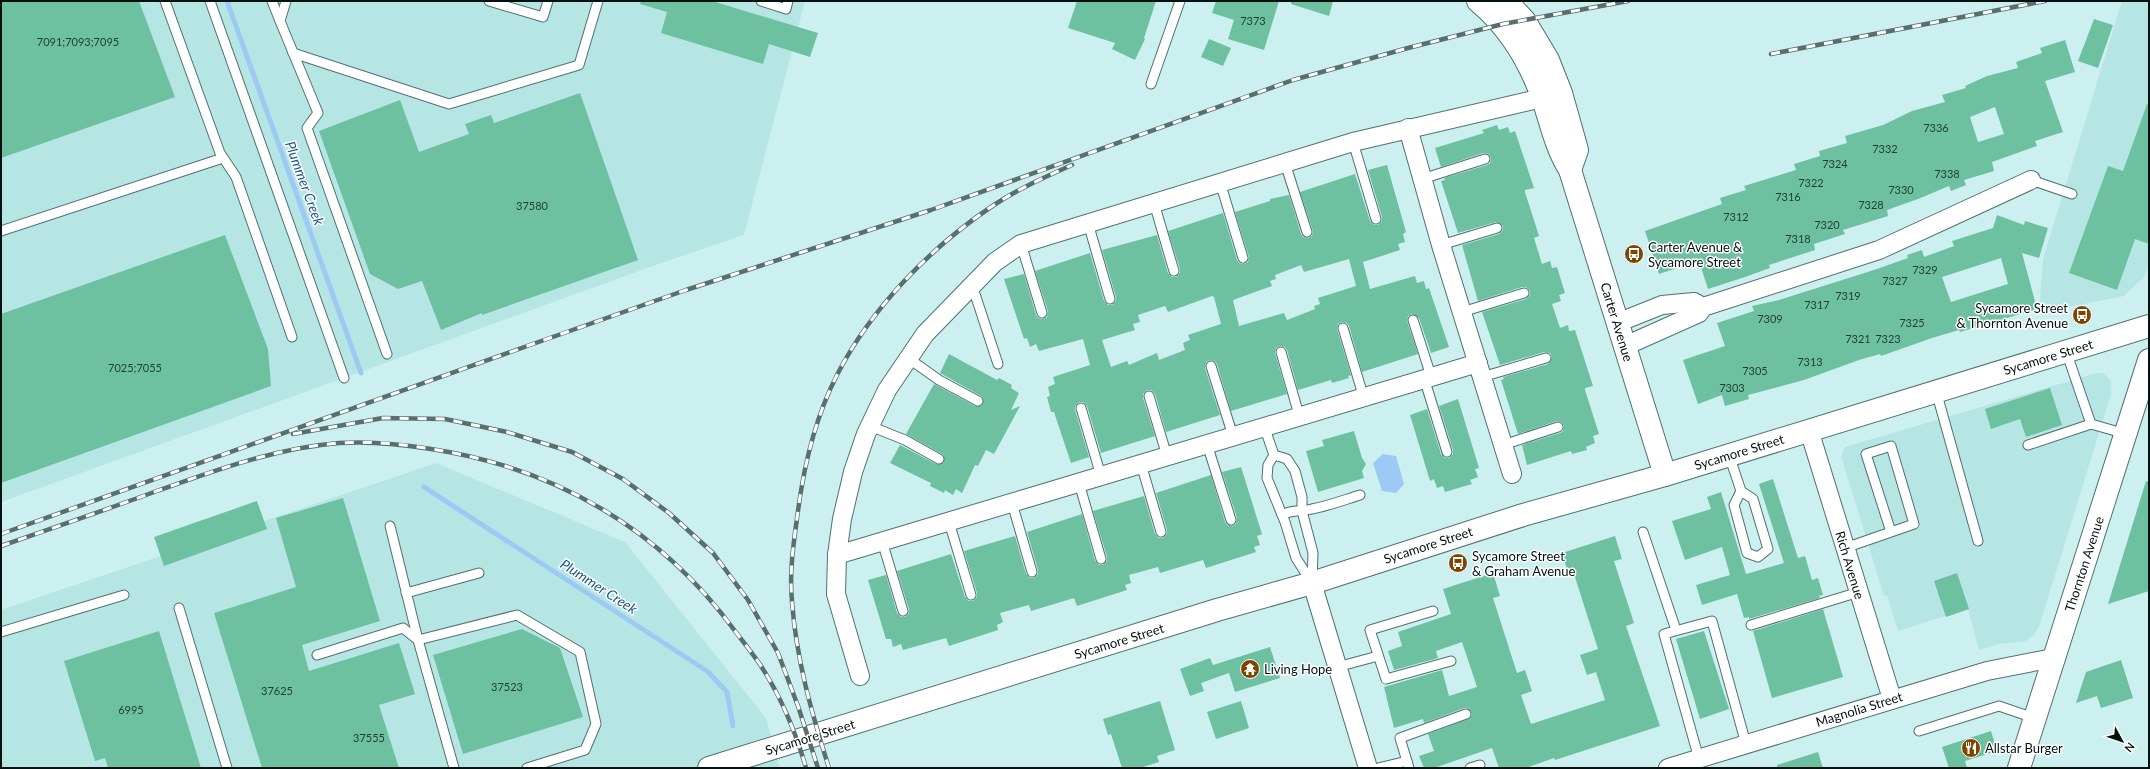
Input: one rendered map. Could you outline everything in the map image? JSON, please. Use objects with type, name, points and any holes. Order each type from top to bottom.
[{"type":"street","name":"Carter Avenue","points":[[1478,1],[1503,24],[1530,69],[1542,98],[1560,155],[1570,170],[1665,475]]},
{"type":"street","points":[[1506,1],[1524,20],[1548,60],[1561,93],[1577,150],[1570,170]]},
{"type":"street","points":[[860,676],[836,594],[837,555],[842,519],[853,472],[870,426],[887,390],[924,334],[995,262],[1021,244],[1353,142],[1542,98]]},
{"type":"street","points":[[1408,128],[1441,245],[1512,474]]},
{"type":"street","points":[[1625,346],[1699,312],[1703,307],[1879,250],[2031,180]]},
{"type":"street","points":[[1617,323],[1662,304],[1694,302],[1703,307]]},
{"type":"street","name":"Sycamore Street","points":[[710,768],[1217,610],[1312,583],[1523,515],[1665,475],[2149,326]]},
{"type":"street","name":"Thornton Avenue","points":[[2019,768],[2126,434],[2145,389],[2149,360]]},
{"type":"street","points":[[837,555],[1428,377],[1480,370]]},
{"type":"street","name":"Rich Avenue","points":[[1809,430],[1892,699]]},
{"type":"street","points":[[1312,583],[1368,768]]},
{"type":"street","name":"Magnolia Street","points":[[1668,768],[1987,671],[2053,658]]},
{"type":"lane","points":[[165,1],[223,158],[236,177],[292,337]]},
{"type":"lane","points":[[210,1],[344,378]]},
{"type":"lane","points":[[272,1],[318,113],[307,128],[387,354]]},
{"type":"lane","points":[[280,21],[286,1]]},
{"type":"lane","points":[[489,1],[543,17],[548,1]]},
{"type":"lane","points":[[293,53],[449,104],[578,65],[598,1]]},
{"type":"lane","points":[[761,1],[786,9],[788,1]]},
{"type":"lane","points":[[1151,84],[1180,1]]},
{"type":"lane","points":[[1353,142],[1376,219]]},
{"type":"lane","points":[[1,232],[223,158]]},
{"type":"lane","points":[[1422,178],[1485,159]]},
{"type":"lane","points":[[1285,163],[1307,232]]},
{"type":"lane","points":[[2031,180],[2072,194]]},
{"type":"lane","points":[[1220,182],[1243,258]]},
{"type":"lane","points":[[1154,202],[1174,271]]},
{"type":"lane","points":[[1088,223],[1110,299]]},
{"type":"lane","points":[[1441,245],[1497,228]]},
{"type":"lane","points":[[1021,244],[1042,313]]},
{"type":"lane","points":[[972,285],[998,364]]},
{"type":"lane","points":[[1462,312],[1524,293]]},
{"type":"lane","points":[[1412,320],[1447,452]]},
{"type":"lane","points":[[1343,328],[1362,396]]},
{"type":"lane","points":[[2066,351],[2092,424]]},
{"type":"lane","points":[[1281,352],[1299,415]]},
{"type":"lane","points":[[908,358],[940,380],[978,402]]},
{"type":"lane","points":[[1480,370],[1546,358]]},
{"type":"lane","points":[[1211,366],[1233,436]]},
{"type":"lane","points":[[1936,391],[1978,541]]},
{"type":"lane","points":[[1149,396],[1167,456]]},
{"type":"lane","points":[[1080,408],[1101,476]]},
{"type":"lane","points":[[2028,445],[2092,424],[2126,434]]},
{"type":"lane","points":[[870,426],[905,440],[939,460]]},
{"type":"lane","points":[[1264,426],[1274,455],[1268,465],[1267,478],[1282,515],[1296,558],[1312,583]]},
{"type":"lane","points":[[1503,445],[1558,427]]},
{"type":"lane","points":[[1207,444],[1231,520]]},
{"type":"lane","points":[[1845,548],[1891,532],[1914,524],[1891,446],[1866,454],[1891,532]]},
{"type":"lane","points":[[1274,455],[1287,459],[1295,471],[1302,497],[1302,511],[1313,553],[1312,583]]},
{"type":"lane","points":[[1729,455],[1741,491],[1753,499],[1768,549],[1758,557],[1747,553],[1734,505],[1741,491]]},
{"type":"lane","points":[[1141,464],[1162,532]]},
{"type":"lane","points":[[1079,483],[1101,559]]},
{"type":"lane","points":[[1282,515],[1289,510],[1302,511],[1360,495]]},
{"type":"lane","points":[[1012,503],[1032,572]]},
{"type":"lane","points":[[949,522],[971,595]]},
{"type":"lane","points":[[390,526],[418,640],[454,768]]},
{"type":"lane","points":[[1643,532],[1676,630]]},
{"type":"lane","points":[[882,541],[902,611]]},
{"type":"lane","points":[[406,593],[479,573]]},
{"type":"lane","points":[[1751,625],[1859,592]]},
{"type":"lane","points":[[1,632],[124,595]]},
{"type":"lane","points":[[179,608],[227,768]]},
{"type":"lane","points":[[1433,611],[1370,630],[1378,656],[1386,678],[1451,661]]},
{"type":"lane","points":[[418,640],[517,614],[580,652],[596,724],[584,750],[527,768]]},
{"type":"lane","points":[[1699,759],[1664,634],[1676,630],[1712,621],[1746,744]]},
{"type":"lane","points":[[317,655],[403,628],[418,640]]},
{"type":"lane","points":[[1337,666],[1378,656]]},
{"type":"lane","points":[[1920,732],[1999,706],[2034,718]]},
{"type":"lane","points":[[1378,768],[1408,764],[1400,738],[1466,714]]},
{"type":"lane","points":[[1470,768],[1480,765]]},
{"type":"shaded area","points":[[1,1],[805,1],[744,235],[664,262],[1,502]]},
{"type":"shaded area","points":[[2122,1],[2149,1],[2149,264],[2145,276],[2124,296],[2039,313],[2043,259]]},
{"type":"shaded area","points":[[2097,373],[2103,373],[2111,381],[2111,394],[2039,627],[2033,636],[2026,641],[1999,644],[1979,650],[1968,609],[1898,631],[1887,595],[1884,596],[1841,456],[1845,447]]},
{"type":"shaded area","points":[[1383,454],[1396,456],[1404,484],[1396,493],[1382,491],[1373,463]]},
{"type":"shaded area","points":[[436,463],[625,542],[766,718],[780,768],[1,768],[1,610]]},
{"type":"building","points":[[1,1],[139,1],[175,97],[1,158]]},
{"type":"building","points":[[641,1],[712,1],[818,33],[810,57],[769,44],[763,64],[661,33],[667,12],[640,4]]},
{"type":"building","points":[[1077,1],[1156,1],[1144,38],[1145,39],[1135,60],[1112,49],[1115,43],[1068,28]]},
{"type":"building","points":[[1216,1],[1279,1],[1264,50],[1228,39],[1234,20],[1212,13]]},
{"type":"building","points":[[1291,1],[1333,1],[1329,16],[1291,4]]},
{"type":"building","points":[[2094,19],[2113,25],[2098,68],[2078,61]]},
{"type":"building","points":[[1209,39],[1231,48],[1223,66],[1201,57]]},
{"type":"building","points":[[2065,40],[2075,72],[2045,81],[2063,132],[2035,141],[2037,146],[1992,162],[1994,171],[1964,180],[1966,185],[1951,191],[1949,186],[1887,210],[1888,216],[1843,230],[1845,234],[1814,244],[1815,250],[1769,265],[1770,268],[1745,277],[1708,289],[1699,261],[1659,274],[1645,231],[1722,204],[1720,198],[1746,190],[1744,186],[1796,170],[1794,164],[1820,156],[1819,151],[1847,143],[1845,136],[1883,125],[1912,111],[1945,102],[1942,95],[1966,88],[1965,86],[1987,76],[2018,68],[2016,62],[2042,53],[2040,48]],"holes":[[[1995,107],[2004,134],[1978,142],[1970,117]]]},
{"type":"building","points":[[580,93],[638,260],[482,315],[482,313],[441,330],[422,281],[398,289],[370,274],[319,131],[400,100],[419,152],[469,134],[465,124],[491,115],[494,123]]},
{"type":"building","points":[[2147,104],[2149,104],[2149,244],[2135,239],[2117,290],[2069,273],[2108,166],[2123,171]]},
{"type":"building","points":[[1497,125],[1499,130],[1508,127],[1510,133],[1515,131],[1534,188],[1525,190],[1525,192],[1539,236],[1534,238],[1542,264],[1550,261],[1552,268],[1557,267],[1565,293],[1559,295],[1561,301],[1552,304],[1560,328],[1568,325],[1569,331],[1575,330],[1593,386],[1585,388],[1585,390],[1599,434],[1593,436],[1595,443],[1586,447],[1587,450],[1572,454],[1571,451],[1527,465],[1522,445],[1560,433],[1563,431],[1564,426],[1562,422],[1557,421],[1518,434],[1501,380],[1504,379],[1503,377],[1548,364],[1552,357],[1550,353],[1544,352],[1500,365],[1482,312],[1526,299],[1530,295],[1530,291],[1526,287],[1522,287],[1478,301],[1462,245],[1499,234],[1503,230],[1503,226],[1496,222],[1458,233],[1441,181],[1445,180],[1444,178],[1487,165],[1490,163],[1491,158],[1489,154],[1483,153],[1441,167],[1435,148],[1484,133],[1482,130]]},
{"type":"building","points":[[1387,165],[1406,232],[1403,234],[1405,242],[1398,244],[1400,250],[1363,262],[1370,289],[1415,276],[1417,283],[1424,281],[1426,289],[1429,288],[1449,347],[1431,353],[1419,318],[1412,314],[1408,316],[1407,321],[1418,354],[1362,372],[1349,326],[1347,323],[1342,322],[1338,324],[1337,329],[1351,375],[1348,376],[1349,378],[1332,383],[1331,380],[1298,390],[1287,350],[1285,347],[1280,346],[1276,348],[1275,353],[1287,394],[1231,411],[1217,364],[1215,361],[1210,360],[1206,362],[1205,368],[1220,415],[1166,432],[1155,394],[1151,390],[1147,390],[1143,394],[1143,398],[1155,436],[1101,453],[1087,406],[1083,402],[1079,402],[1075,406],[1075,410],[1089,457],[1071,463],[1054,412],[1051,412],[1047,397],[1050,396],[1048,387],[1055,384],[1053,377],[1090,365],[1083,339],[1039,351],[1036,344],[1030,347],[1027,338],[1024,339],[1004,279],[1024,274],[1036,315],[1038,318],[1043,319],[1047,317],[1048,311],[1035,271],[1090,253],[1104,301],[1108,305],[1112,305],[1116,301],[1116,297],[1102,250],[1157,235],[1168,273],[1172,277],[1176,277],[1180,273],[1180,269],[1168,231],[1223,213],[1237,260],[1239,263],[1244,264],[1248,262],[1249,257],[1235,212],[1270,201],[1270,199],[1289,195],[1301,234],[1303,237],[1308,238],[1312,236],[1313,231],[1300,192],[1355,174],[1370,221],[1374,225],[1378,225],[1382,221],[1382,217],[1368,170]],"holes":[[[1349,259],[1356,286],[1318,298],[1320,304],[1314,306],[1315,309],[1287,320],[1284,313],[1239,326],[1233,300],[1272,286],[1270,281],[1276,279],[1275,275],[1301,265],[1304,272]],[[1212,296],[1214,297],[1221,324],[1188,335],[1190,340],[1183,343],[1185,350],[1159,360],[1157,353],[1129,365],[1127,361],[1111,367],[1102,340],[1135,330],[1133,324],[1140,322],[1138,315],[1165,306],[1168,312]]]},
{"type":"building","points":[[1997,215],[2024,225],[2025,221],[2048,228],[2039,258],[2022,253],[2037,309],[1960,332],[1959,330],[1932,338],[1881,356],[1880,354],[1859,360],[1804,380],[1748,395],[1749,399],[1725,406],[1722,395],[1698,404],[1683,360],[1725,346],[1717,323],[1754,311],[1752,306],[1779,300],[1877,269],[1908,258],[1907,255],[1922,250],[1924,257],[1954,246],[1952,241],[1993,228]],"holes":[[[2001,258],[2008,284],[1951,302],[1942,277]]]},
{"type":"building","points":[[225,235],[268,349],[271,386],[1,483],[1,314]]},
{"type":"building","points":[[949,354],[997,380],[999,378],[1012,385],[1011,388],[1019,393],[1011,410],[1020,406],[994,454],[986,450],[978,466],[975,465],[962,493],[956,489],[953,495],[945,490],[944,493],[930,486],[931,483],[890,463],[900,445],[936,464],[942,464],[944,462],[944,456],[942,454],[906,434],[934,384],[975,406],[981,406],[983,403],[983,398],[981,396],[940,373]]},
{"type":"building","points":[[2050,388],[2062,425],[2026,437],[2020,419],[1991,429],[1985,409]]},
{"type":"building","points":[[1458,399],[1479,468],[1475,469],[1478,477],[1470,480],[1472,484],[1445,492],[1443,486],[1437,488],[1434,479],[1430,481],[1410,415],[1427,409],[1441,454],[1445,458],[1449,458],[1453,454],[1453,450],[1439,406]]},
{"type":"building","points":[[1354,431],[1362,458],[1366,464],[1362,471],[1364,478],[1318,492],[1306,451],[1324,446],[1322,440]]},
{"type":"building","points":[[1241,467],[1262,534],[1257,536],[1260,545],[1254,547],[1256,552],[1206,568],[1203,560],[1160,573],[1158,567],[1129,575],[1131,583],[1125,585],[1127,590],[1077,606],[1074,598],[1031,611],[1029,605],[1000,613],[1003,622],[997,625],[998,630],[949,646],[946,638],[903,650],[901,644],[893,647],[891,639],[886,639],[868,580],[886,575],[897,613],[901,617],[905,617],[909,613],[909,609],[897,571],[951,554],[965,597],[969,601],[973,601],[977,597],[977,593],[964,551],[1015,536],[1026,574],[1030,578],[1034,578],[1038,574],[1038,570],[1027,532],[1082,514],[1095,561],[1099,565],[1103,565],[1107,561],[1107,557],[1093,511],[1144,496],[1155,534],[1159,538],[1163,538],[1167,534],[1167,530],[1156,493],[1211,475],[1225,522],[1227,525],[1232,526],[1236,524],[1237,518],[1222,472]]},
{"type":"building","points":[[1773,479],[1798,558],[1805,556],[1812,580],[1818,578],[1823,595],[1819,596],[1820,598],[1749,619],[1749,617],[1744,618],[1737,594],[1702,605],[1696,585],[1730,575],[1722,547],[1685,560],[1672,521],[1711,509],[1707,497],[1721,492],[1746,574],[1784,563],[1759,484]]},
{"type":"building","points":[[2146,481],[2149,482],[2149,591],[2108,604]]},
{"type":"building","points":[[343,498],[380,621],[302,645],[309,671],[399,643],[415,694],[379,705],[399,768],[262,768],[214,613],[296,587],[276,518]]},
{"type":"building","points":[[257,501],[267,529],[164,566],[154,537]]},
{"type":"building","points":[[1615,536],[1622,559],[1614,561],[1634,623],[1626,626],[1660,726],[1526,768],[1499,768],[1492,748],[1434,768],[1424,768],[1419,756],[1434,751],[1428,734],[1468,719],[1472,715],[1471,712],[1467,708],[1464,708],[1424,723],[1423,719],[1394,728],[1384,687],[1442,670],[1449,696],[1477,687],[1462,642],[1436,651],[1438,658],[1394,670],[1388,651],[1402,646],[1398,632],[1451,614],[1443,589],[1493,573],[1500,596],[1493,598],[1517,673],[1525,670],[1532,691],[1521,695],[1531,724],[1605,700],[1596,672],[1587,675],[1580,655],[1598,649],[1573,571],[1568,572],[1562,553]]},
{"type":"building","points":[[1957,573],[1969,609],[1946,617],[1934,581]]},
{"type":"building","points":[[1823,609],[1843,677],[1772,698],[1753,631]]},
{"type":"building","points":[[522,629],[560,648],[583,717],[463,754],[433,655]]},
{"type":"building","points":[[159,631],[201,768],[108,768],[105,758],[95,761],[64,661]]},
{"type":"building","points":[[1704,631],[1729,709],[1700,719],[1676,639]]},
{"type":"building","points":[[1270,647],[1280,678],[1235,692],[1229,673],[1201,683],[1204,691],[1190,696],[1180,669],[1210,658],[1213,665]]},
{"type":"building","points":[[2121,660],[2133,698],[2101,708],[2097,696],[2076,703],[2086,672]]},
{"type":"building","points":[[1160,701],[1175,750],[1157,756],[1159,762],[1140,768],[1122,768],[1111,734],[1108,735],[1103,719]]},
{"type":"building","points":[[1241,701],[1249,728],[1216,739],[1207,712]]},
{"type":"building","points":[[1991,731],[1997,751],[1965,761],[1967,768],[1949,768],[1942,747]]},
{"type":"building","points":[[1818,752],[1823,768],[1777,768],[1777,765]]},
{"type":"waterway","name":"Plummer Creek","points":[[227,1],[361,373]]},
{"type":"waterway","name":"Plummer Creek","points":[[424,487],[707,671],[727,692],[733,726]]},
{"type":"railway","points":[[1,534],[686,290],[931,210],[1293,80],[1408,48],[1503,24],[1628,1]]},
{"type":"railway","points":[[1771,54],[2045,1]]},
{"type":"railway","points":[[829,768],[811,707],[801,665],[794,623],[791,590],[792,556],[804,476],[807,459],[823,407],[837,375],[867,326],[905,280],[926,259],[971,221],[1003,199],[1022,188],[1072,165]]},
{"type":"railway","points":[[293,434],[383,418],[445,419],[507,432],[572,452],[623,479],[669,513],[713,553],[748,600],[778,653],[798,706],[818,768]]},
{"type":"railway","points":[[1,546],[224,468],[292,450],[351,442],[397,444],[477,458],[521,471],[562,488],[602,509],[639,534],[673,562],[706,595],[761,666],[775,690],[787,716],[798,742],[806,768]]},
{"type":"place","name":"Carter Avenue & Sycamore Street","points":[[1634,254]]},
{"type":"place","name":"Sycamore Street & Thornton Avenue","points":[[2082,315]]},
{"type":"place","name":"Sycamore Street & Graham Avenue","points":[[1458,563]]},
{"type":"place","name":"Living Hope","points":[[1250,669]]},
{"type":"place","name":"Allstar Burger","points":[[1971,748]]}]
